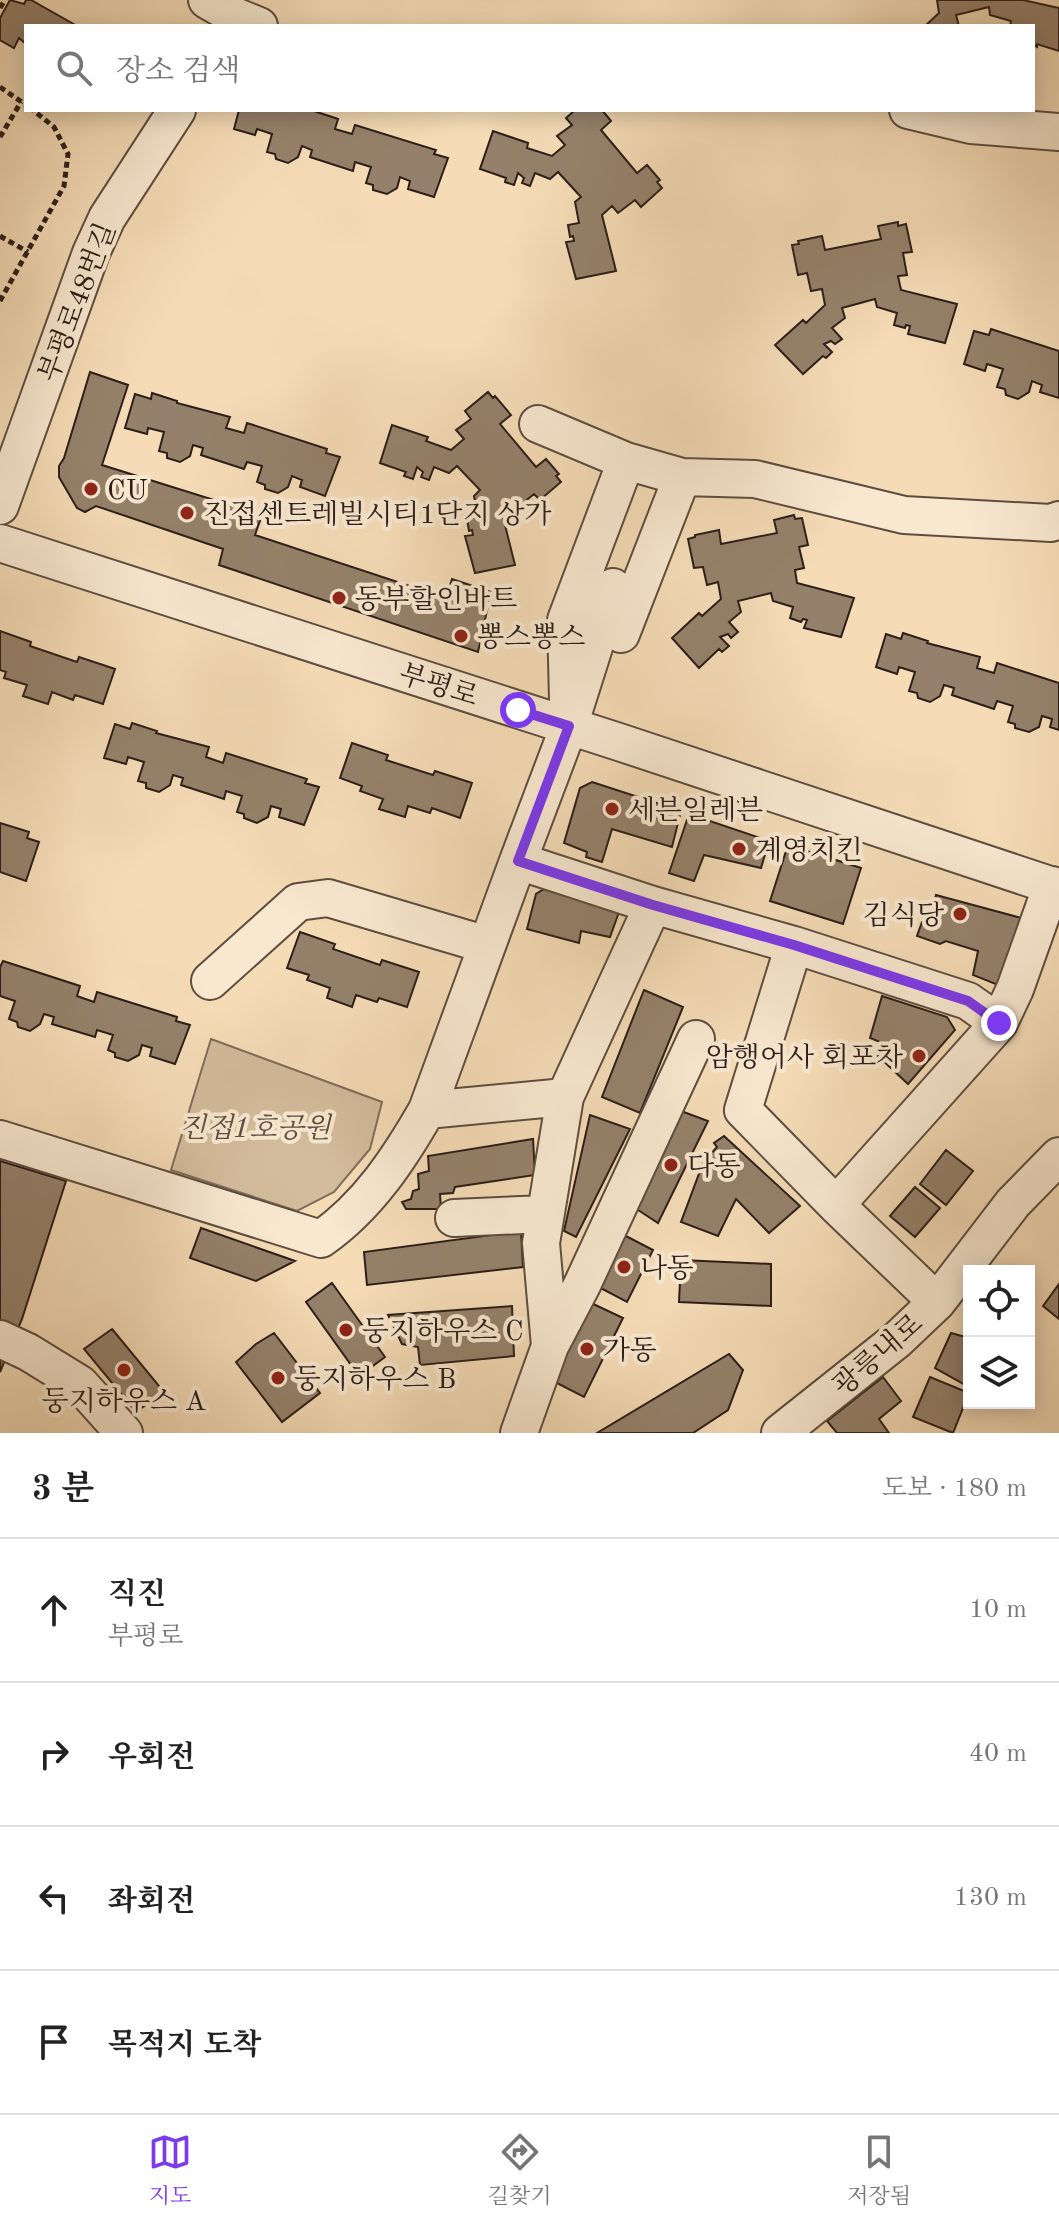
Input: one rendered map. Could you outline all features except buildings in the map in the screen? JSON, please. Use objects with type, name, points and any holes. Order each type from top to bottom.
[{"type":"street","name":"부평로48번길","points":[[0,506],[91,253],[107,218],[176,112]]},
{"type":"street","points":[[916,112],[971,125],[1059,132]]},
{"type":"street","points":[[538,424],[626,461],[682,477],[755,479],[904,515],[1051,523],[1059,520]]},
{"type":"street","points":[[569,726],[566,620],[626,461]]},
{"type":"street","points":[[569,726],[621,632],[682,477]]},
{"type":"street","name":"부평로","points":[[0,543],[569,726],[1055,887]]},
{"type":"street","points":[[0,1139],[321,1239],[348,1220],[401,1156],[427,1110],[569,726],[613,587]]},
{"type":"street","points":[[518,861],[968,1001],[999,1023]]},
{"type":"street","points":[[836,1205],[999,1023],[1055,887]]},
{"type":"street","points":[[210,981],[298,902],[328,898],[487,945]]},
{"type":"street","points":[[550,1346],[541,1243],[565,1097],[653,905]]},
{"type":"street","points":[[794,945],[743,1110],[937,1302]]},
{"type":"street","points":[[519,1433],[550,1346],[582,1285],[696,1039]]},
{"type":"street","points":[[427,1110],[565,1097]]},
{"type":"street","name":"광릉내로","points":[[780,1433],[897,1340],[937,1302],[1013,1203],[1059,1156]]},
{"type":"street","points":[[454,1218],[545,1214]]},
{"type":"street","points":[[0,1339],[80,1384],[124,1433]]},
{"type":"path","points":[[0,8],[5,0]]},
{"type":"path","points":[[0,87],[23,103],[0,137]]},
{"type":"path","points":[[0,301],[64,186],[68,154],[54,127],[35,112]]},
{"type":"path","points":[[0,236],[28,252]]},
{"type":"green space","name":"진접1호공원","points":[[211,1039],[382,1102],[370,1149],[334,1192],[297,1211],[171,1170]]},
{"type":"place","name":"CU","points":[[91,489]]},
{"type":"place","name":"진접센트레빌시티1단지 상가","points":[[187,513]]},
{"type":"place","name":"동부할인바트","points":[[339,598]]},
{"type":"place","name":"뽕스뽕스","points":[[461,636]]},
{"type":"place","name":"세븐일레븐","points":[[612,809]]},
{"type":"place","name":"계영치킨","points":[[739,849]]},
{"type":"place","name":"김식당","points":[[960,914]]},
{"type":"place","name":"암행어사 회포차","points":[[919,1056]]},
{"type":"place","name":"다동","points":[[671,1165]]},
{"type":"place","name":"나동","points":[[624,1267]]},
{"type":"place","name":"둥지하우스 C","points":[[346,1330]]},
{"type":"place","name":"가동","points":[[587,1349]]},
{"type":"place","name":"둥지하우스 A","points":[[124,1370]]},
{"type":"place","name":"둥지하우스 B","points":[[278,1378]]},
{"type":"route","points":[[518,710],[569,726],[518,861],[968,1001],[999,1023]]}]
